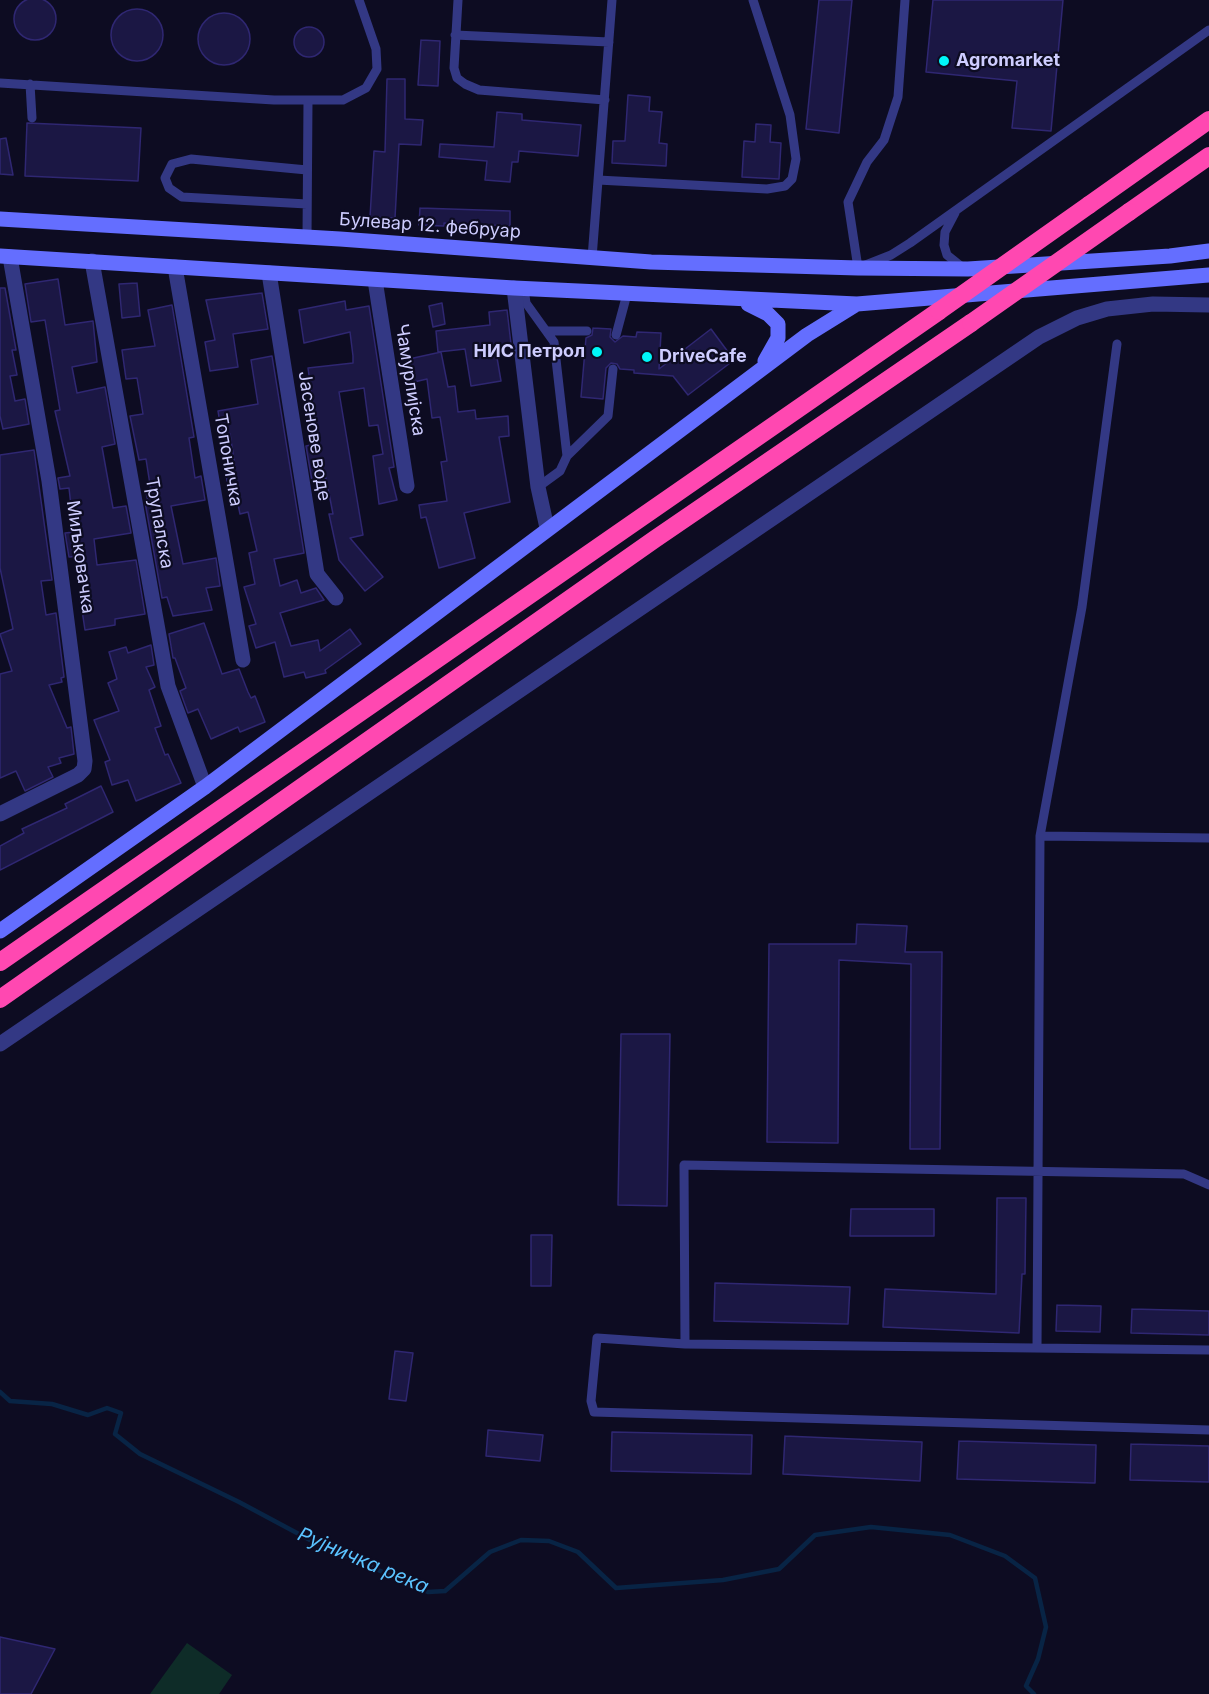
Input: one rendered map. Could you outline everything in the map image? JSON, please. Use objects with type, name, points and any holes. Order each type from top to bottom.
[{"type":"highway","points":[[0,962],[939,311],[1209,120]]},
{"type":"highway","points":[[0,999],[655,539],[971,323],[1209,156]]},
{"type":"main road","name":"Булевар 12. фебруар","points":[[0,219],[307,237],[651,262],[858,268],[968,269],[1170,256],[1209,251]]},
{"type":"main road","points":[[5,256],[375,280],[736,300],[857,304],[1209,275]]},
{"type":"main road","points":[[736,300],[768,314],[778,324],[776,344],[754,375]]},
{"type":"main road","points":[[0,931],[206,787],[547,528],[807,335],[857,304]]},
{"type":"street","name":"Миљковачка","points":[[0,814],[78,775],[84,769],[86,761],[49,481],[5,256]]},
{"type":"street","name":"Трупалска","points":[[92,261],[168,686],[206,787]]},
{"type":"street","name":"Топоничка","points":[[175,267],[243,660]]},
{"type":"street","name":"Јасенове воде","points":[[268,273],[317,574],[336,598]]},
{"type":"street","name":"Чамурлијска","points":[[375,280],[407,486]]},
{"type":"street","points":[[519,288],[538,487],[547,528]]},
{"type":"street","points":[[0,1044],[1053,328],[1077,318],[1125,306],[1209,306]]},
{"type":"lane","points":[[0,82],[328,102],[351,98],[366,88],[374,76],[378,59],[359,0]]},
{"type":"lane","points":[[458,0],[455,74],[468,86],[479,90],[605,99]]},
{"type":"lane","points":[[591,258],[612,0]]},
{"type":"lane","points":[[598,180],[767,189],[785,186],[792,178],[796,159],[790,115],[753,0]]},
{"type":"lane","points":[[905,0],[898,97],[884,140],[867,162],[848,202],[858,268],[891,255],[956,211],[1209,30]]},
{"type":"lane","points":[[455,35],[609,42]]},
{"type":"lane","points":[[30,84],[32,118]]},
{"type":"lane","points":[[307,237],[308,101]]},
{"type":"lane","points":[[307,170],[191,159],[172,164],[165,178],[169,188],[182,197],[307,204]]},
{"type":"lane","points":[[956,211],[945,232],[944,245],[947,255],[968,269]]},
{"type":"lane","points":[[519,288],[526,303],[549,331],[554,342],[567,456]]},
{"type":"lane","points":[[614,333],[627,294]]},
{"type":"lane","points":[[549,331],[586,331]]},
{"type":"lane","points":[[1037,1348],[1036,1171],[1040,836],[1082,607],[1117,344]]},
{"type":"lane","points":[[538,487],[560,471],[567,456],[608,416],[613,369]]},
{"type":"lane","points":[[1040,836],[1209,838]]},
{"type":"lane","points":[[685,1344],[684,1165],[1184,1174],[1209,1185]]},
{"type":"lane","points":[[1209,1350],[685,1344],[597,1338],[591,1401],[594,1412],[1209,1430]]},
{"type":"green space","points":[[187,1643],[232,1675],[219,1694],[150,1694]]},
{"type":"building","points":[[35,-2],[50,4],[56,19],[50,34],[35,40],[20,34],[14,19],[20,4]]},
{"type":"building","points":[[819,0],[852,0],[839,133],[806,129]]},
{"type":"building","points":[[933,0],[1063,0],[1051,131],[1012,128],[1017,81],[926,72]]},
{"type":"building","points":[[132,9],[142,9],[156,16],[163,35],[156,54],[142,61],[132,61],[122,57],[115,50],[111,40],[111,30],[115,20],[122,13]]},
{"type":"building","points":[[219,13],[229,13],[243,20],[250,39],[243,58],[229,65],[219,65],[209,61],[202,54],[198,44],[198,34],[202,24],[209,17]]},
{"type":"building","points":[[309,27],[320,31],[324,42],[320,53],[309,57],[298,53],[294,42],[298,31]]},
{"type":"building","points":[[421,40],[440,41],[438,86],[418,85]]},
{"type":"building","points":[[387,79],[405,79],[405,119],[423,120],[421,145],[399,144],[395,218],[370,217],[374,151],[385,152]]},
{"type":"building","points":[[628,95],[650,97],[649,111],[662,112],[659,143],[667,144],[666,166],[612,163],[613,141],[625,141]]},
{"type":"building","points":[[497,112],[522,114],[522,120],[581,125],[578,156],[519,151],[518,162],[512,162],[510,182],[485,180],[487,161],[439,157],[440,144],[494,147]]},
{"type":"building","points":[[27,123],[141,128],[138,181],[25,176]]},
{"type":"building","points":[[756,124],[771,125],[770,142],[781,143],[779,179],[742,177],[744,141],[755,142]]},
{"type":"building","points":[[6,138],[13,175],[0,174],[0,139]]},
{"type":"building","points":[[420,208],[510,211],[510,226],[444,223],[444,226],[419,225]]},
{"type":"building","points":[[58,279],[65,325],[93,321],[97,362],[72,367],[77,393],[105,387],[115,444],[102,447],[113,508],[126,506],[131,533],[94,539],[97,565],[136,560],[145,614],[115,619],[115,625],[85,630],[80,597],[85,596],[80,556],[69,557],[65,533],[74,532],[69,488],[60,489],[58,478],[70,476],[55,411],[60,410],[45,320],[31,322],[25,284]]},
{"type":"building","points":[[137,283],[140,316],[122,318],[119,284]]},
{"type":"building","points":[[0,288],[5,288],[16,350],[12,350],[17,375],[10,376],[15,401],[25,399],[29,424],[3,429],[0,416]]},
{"type":"building","points":[[262,293],[268,329],[233,334],[238,367],[210,371],[205,342],[215,340],[206,300]]},
{"type":"building","points":[[345,301],[346,310],[369,306],[394,467],[389,468],[397,500],[379,504],[373,456],[383,454],[378,425],[369,426],[364,388],[339,392],[363,535],[350,538],[383,577],[365,591],[339,560],[329,514],[333,514],[326,478],[312,481],[306,446],[316,444],[315,441],[318,440],[308,368],[353,363],[353,356],[350,332],[304,343],[299,310]]},
{"type":"building","points":[[442,303],[445,324],[433,327],[429,306]]},
{"type":"building","points":[[172,305],[194,437],[189,438],[195,478],[201,476],[205,500],[171,506],[183,564],[216,558],[220,586],[206,588],[212,610],[173,616],[167,597],[162,598],[145,502],[148,502],[146,492],[151,491],[146,459],[139,460],[130,416],[143,414],[137,378],[126,379],[122,350],[155,346],[148,310]]},
{"type":"building","points":[[507,310],[511,344],[495,346],[501,381],[471,386],[465,349],[438,352],[436,331],[490,325],[489,312]]},
{"type":"building","points":[[593,328],[611,329],[610,337],[615,342],[623,336],[636,337],[637,332],[661,333],[659,369],[711,329],[734,360],[688,395],[673,376],[634,373],[634,370],[620,369],[617,364],[611,363],[606,368],[603,399],[581,397],[586,338],[592,335]]},
{"type":"building","points":[[441,352],[448,387],[455,386],[458,412],[475,410],[476,419],[508,416],[509,436],[499,437],[510,502],[464,513],[475,558],[439,568],[426,517],[421,518],[419,505],[447,501],[441,462],[447,461],[440,417],[432,418],[427,379],[414,382],[409,359]]},
{"type":"building","points":[[272,356],[304,553],[274,559],[280,586],[297,580],[301,593],[316,588],[324,600],[280,613],[291,646],[318,640],[320,651],[350,629],[361,644],[325,670],[326,673],[306,678],[304,672],[284,677],[275,642],[256,648],[249,626],[256,624],[244,587],[255,584],[249,553],[257,551],[248,512],[240,514],[233,480],[227,481],[225,468],[235,466],[230,434],[222,436],[218,411],[258,404],[251,360]]},
{"type":"building","points":[[34,450],[52,580],[41,581],[46,615],[56,613],[64,677],[61,678],[62,682],[49,685],[67,728],[71,727],[74,754],[59,758],[61,763],[48,767],[53,777],[25,791],[16,771],[0,778],[0,674],[12,671],[0,634],[13,629],[0,568],[0,455]]},
{"type":"building","points":[[204,623],[222,674],[239,669],[251,698],[255,696],[265,722],[240,732],[238,727],[211,739],[198,709],[188,713],[180,691],[186,688],[175,658],[173,658],[169,634]]},
{"type":"building","points":[[151,645],[154,665],[146,667],[155,687],[149,690],[161,726],[155,728],[165,755],[168,754],[181,783],[136,801],[128,780],[112,785],[105,762],[110,760],[94,720],[119,711],[108,683],[117,679],[109,652],[126,647],[128,653]]},
{"type":"building","points":[[101,786],[113,812],[0,870],[0,846],[24,833],[22,829],[67,808],[65,804]]},
{"type":"building","points":[[857,924],[907,926],[905,952],[942,952],[940,1149],[910,1149],[911,964],[839,960],[838,1143],[767,1142],[769,944],[856,944]]},
{"type":"building","points":[[621,1034],[670,1034],[667,1206],[618,1205]]},
{"type":"building","points":[[997,1198],[1026,1198],[1025,1274],[1022,1274],[1019,1333],[883,1327],[885,1289],[996,1294]]},
{"type":"building","points":[[851,1209],[934,1209],[934,1236],[850,1236]]},
{"type":"building","points":[[531,1235],[552,1235],[551,1286],[531,1286]]},
{"type":"building","points":[[715,1283],[850,1287],[848,1324],[714,1321]]},
{"type":"building","points":[[1057,1305],[1101,1306],[1100,1332],[1056,1331]]},
{"type":"building","points":[[1132,1309],[1209,1311],[1209,1335],[1131,1333]]},
{"type":"building","points":[[395,1351],[413,1353],[406,1401],[389,1399]]},
{"type":"building","points":[[488,1430],[543,1435],[540,1461],[486,1456]]},
{"type":"building","points":[[612,1432],[752,1435],[751,1474],[611,1471]]},
{"type":"building","points":[[785,1436],[922,1442],[920,1481],[783,1474]]},
{"type":"building","points":[[959,1441],[1096,1445],[1095,1483],[957,1479]]},
{"type":"building","points":[[1131,1444],[1209,1446],[1209,1482],[1130,1480]]},
{"type":"building","points":[[0,1637],[55,1649],[31,1694],[0,1694]]},
{"type":"waterway","name":"Рујничка река","points":[[0,1392],[10,1401],[52,1404],[88,1415],[107,1408],[121,1413],[115,1434],[140,1454],[239,1502],[310,1540],[428,1592],[445,1591],[490,1552],[521,1540],[549,1541],[578,1552],[616,1588],[723,1580],[779,1569],[815,1535],[871,1527],[950,1535],[1005,1556],[1035,1578],[1046,1627],[1038,1659],[1026,1686],[1034,1694]]},
{"type":"place","name":"Agromarket","points":[[944,61]]},
{"type":"place","name":"НИС Петрол","points":[[597,352]]},
{"type":"place","name":"DriveCafe","points":[[647,357]]}]
